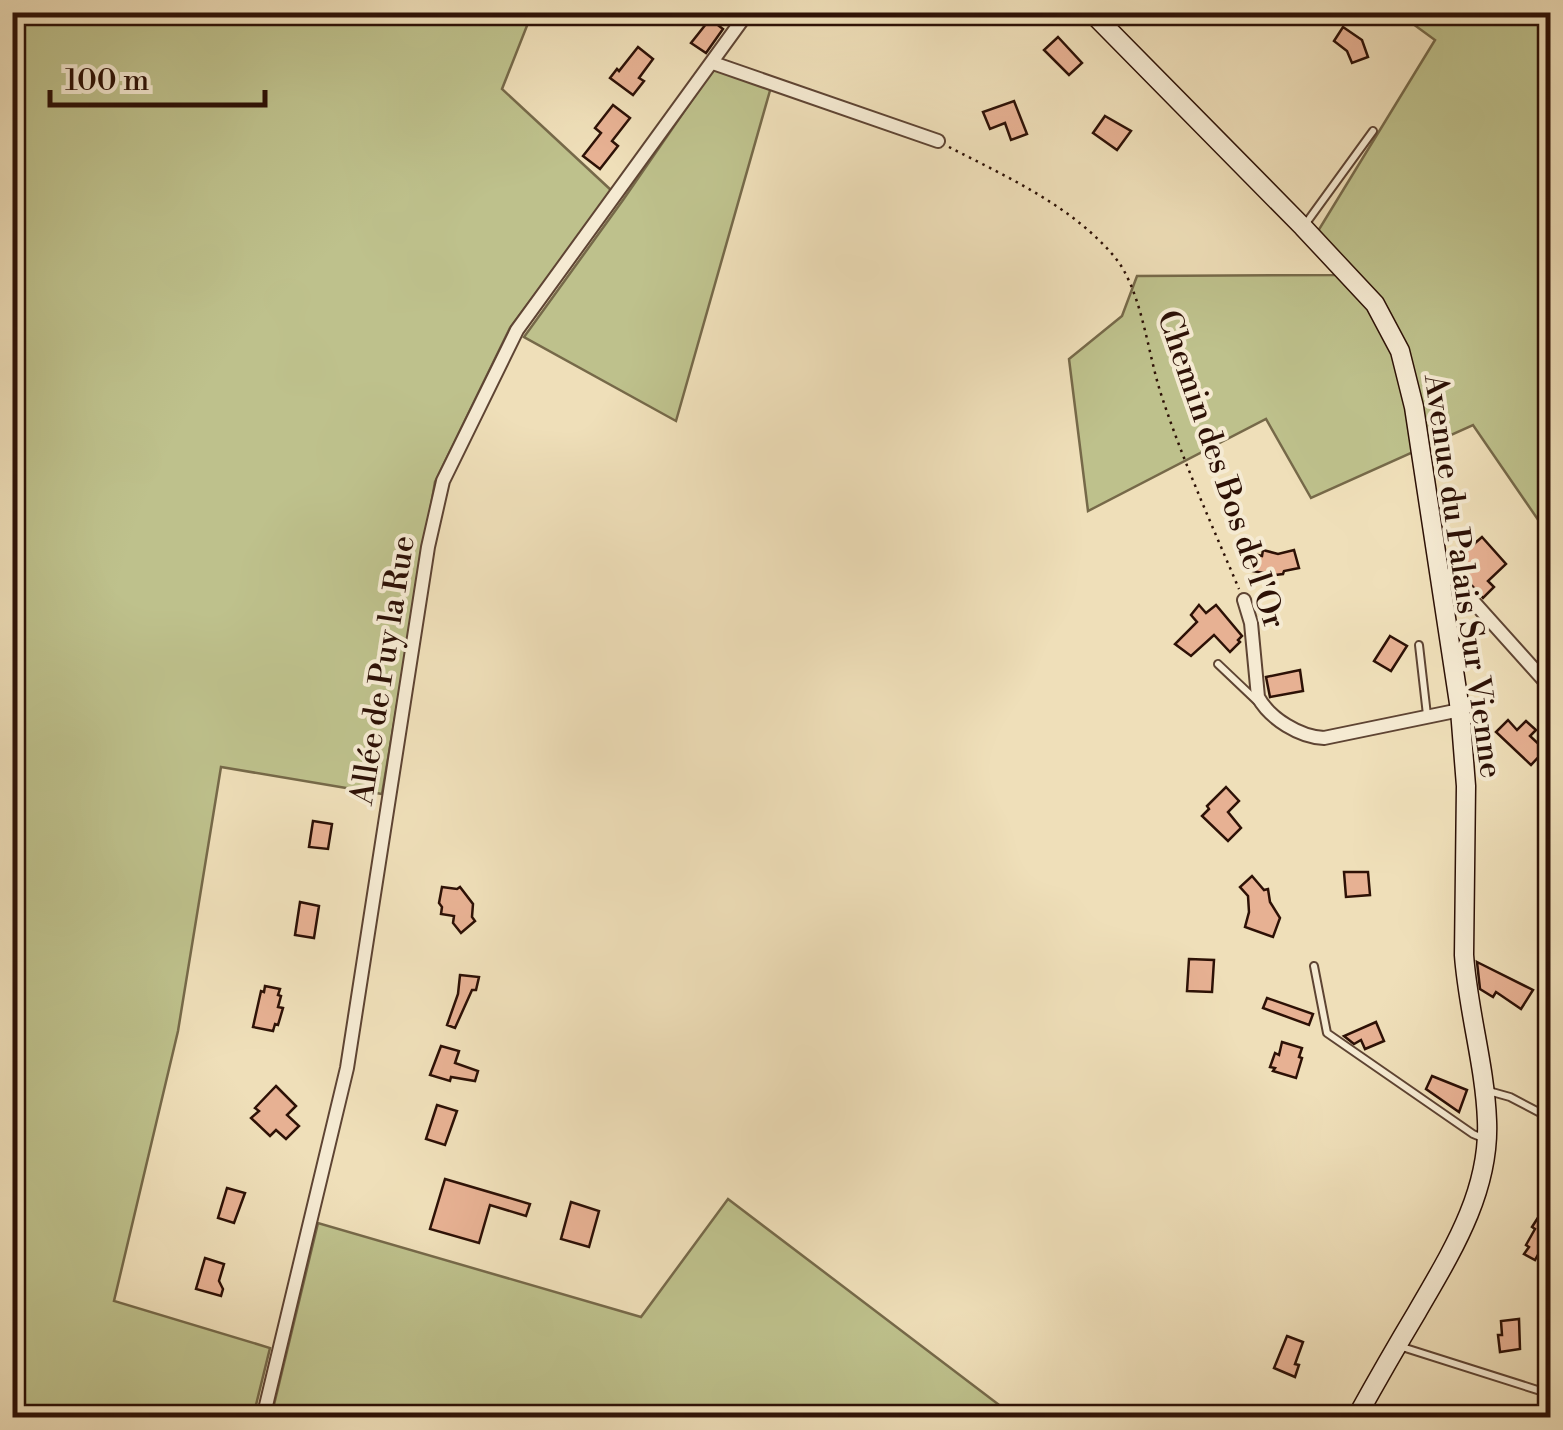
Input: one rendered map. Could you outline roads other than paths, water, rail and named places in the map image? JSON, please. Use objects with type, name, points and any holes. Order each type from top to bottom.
[{"type":"main road","name":"Avenue du Palais Sur Vienne","points":[[1090,12],[1376,304],[1400,351],[1414,407],[1460,710],[1466,786],[1464,955],[1484,1089],[1487,1140],[1479,1188],[1458,1240],[1356,1418]]},
{"type":"street","name":"Allée de Puy la Rue","points":[[264,1418],[347,1068],[428,548],[443,481],[517,330],[748,12]]},
{"type":"street","points":[[712,63],[938,141]]},
{"type":"street","points":[[1438,575],[1446,574],[1454,580],[1550,687]]},
{"type":"street","name":"Chemin des Bos de l'Or","points":[[1244,600],[1251,623],[1255,682],[1263,706]]},
{"type":"street","points":[[1263,706],[1311,738],[1460,710]]},
{"type":"lane","points":[[1303,226],[1373,132]]},
{"type":"lane","points":[[1419,645],[1427,715]]},
{"type":"lane","points":[[1218,664],[1263,706]]},
{"type":"lane","points":[[1314,966],[1327,1033],[1487,1140]]},
{"type":"lane","points":[[1484,1089],[1510,1097],[1550,1118]]},
{"type":"lane","points":[[1397,1346],[1550,1394]]}]
